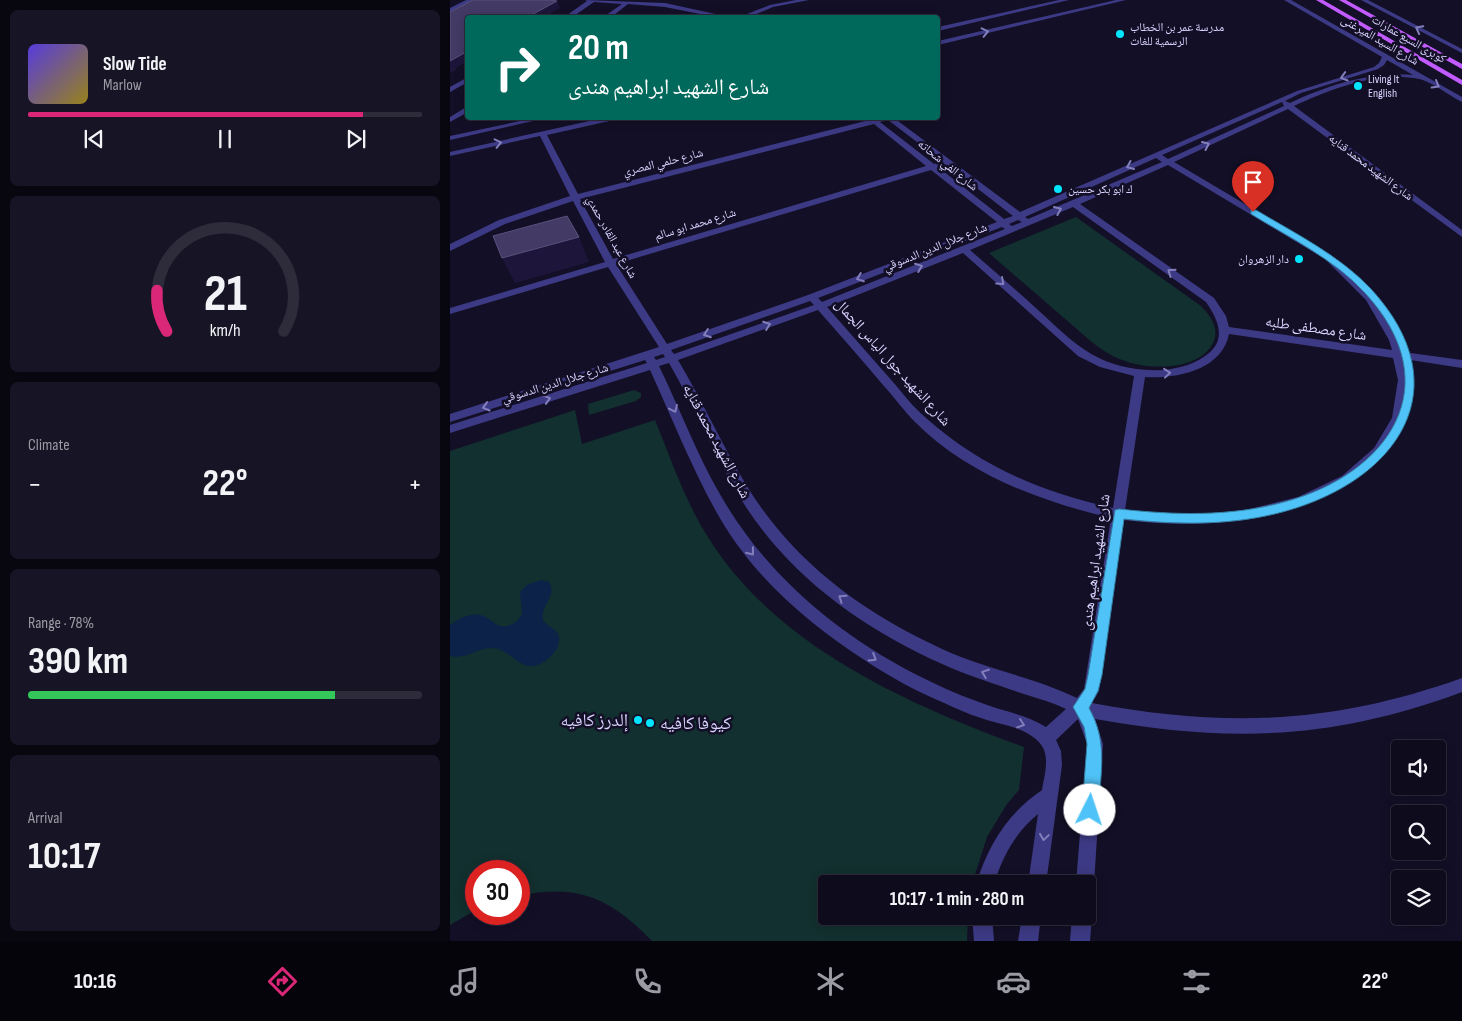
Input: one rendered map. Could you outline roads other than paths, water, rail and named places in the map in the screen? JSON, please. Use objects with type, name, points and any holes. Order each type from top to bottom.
[{"type":"main road","name":"كوبرى السبع عمارات","points":[[1319,0],[1462,83]]},
{"type":"main road","name":"كوبرى السبع عمارات","points":[[1342,0],[1462,67]]},
{"type":"street","points":[[450,10],[470,0]]},
{"type":"street","points":[[588,0],[681,7],[717,15]]},
{"type":"street","points":[[570,15],[593,0]]},
{"type":"street","points":[[746,15],[772,6],[806,0]]},
{"type":"street","points":[[940,29],[1066,0]]},
{"type":"street","points":[[940,43],[1123,0]]},
{"type":"street","name":"شارع السيد الميرغنى","points":[[1287,0],[1462,100]]},
{"type":"street","name":"شارع السيد الميرغنى","points":[[1364,0],[1462,51]]},
{"type":"street","points":[[610,15],[629,2],[692,15]]},
{"type":"street","points":[[739,15],[759,3],[772,6]]},
{"type":"street","name":"شارع جلال الدين الدسوقي","points":[[450,429],[964,249],[1007,226],[1019,216],[1156,154],[1318,85],[1376,68],[1382,64],[1385,56]]},
{"type":"street","name":"شارع جلال الدين الدسوقي","points":[[816,301],[1007,226],[1028,223],[1330,90],[1371,77],[1394,75],[1421,77]]},
{"type":"street","points":[[450,90],[465,81]]},
{"type":"street","name":"شارع الشهيد محمد قنايه","points":[[1281,100],[1462,234]]},
{"type":"street","points":[[450,120],[465,110]]},
{"type":"street","points":[[450,138],[533,120]]},
{"type":"street","points":[[450,154],[602,120]]},
{"type":"street","name":"شارع حلمي المصري","points":[[450,248],[511,218],[576,198],[869,120]]},
{"type":"street","name":"شارع الفي شحاته","points":[[874,120],[1007,226]]},
{"type":"street","name":"شارع الفي شحاته","points":[[892,120],[1028,223]]},
{"type":"street","name":"شارع عبد القادر حمدي","points":[[542,133],[610,263],[668,354]]},
{"type":"street","name":"شارع الشهيد جول الياس الجمال","points":[[816,301],[920,420],[962,455],[996,474],[1049,497],[1119,514],[1204,519],[1246,515],[1293,504],[1318,495],[1348,480],[1372,462],[1390,442],[1403,421],[1409,399],[1410,376],[1407,356],[1398,332],[1384,311],[1350,274],[1304,242],[1156,154]]},
{"type":"street","name":"شارع محمد ابو سالم","points":[[450,311],[948,162]]},
{"type":"street","points":[[964,249],[1085,356],[1110,367],[1140,373],[1174,372],[1202,363],[1213,356],[1220,348],[1225,330],[1223,319],[1210,300],[1074,203]]},
{"type":"street","name":"شارع مصطفى طلبه","points":[[1225,330],[1462,364]]},
{"type":"street","name":"شارع الشهيد محمد قنايه","points":[[668,354],[686,384],[724,462],[761,519],[797,560],[828,588],[858,609],[921,646],[988,674],[1059,696],[1080,707],[1167,722],[1216,726],[1282,726],[1347,718],[1406,705],[1462,685]]},
{"type":"street","name":"شارع جلال الدين الدسوقي","points":[[450,418],[651,360]]},
{"type":"street","name":"شارع الشهيد محمد قنايه","points":[[651,360],[703,473],[727,518],[764,569],[791,596],[822,623],[857,648],[910,680],[951,699],[1031,727],[1046,738]]},
{"type":"street","name":"شارع الشهيد ابراهيم هندى","points":[[1046,738],[1080,707],[1091,691],[1095,675],[1140,373]]},
{"type":"street","points":[[1080,707],[1090,725],[1095,744],[1086,875]]},
{"type":"street","points":[[1038,875],[1054,755],[1046,738]]},
{"type":"street","points":[[987,875],[991,861],[998,847],[1016,821],[1032,807],[1050,796]]},
{"type":"street","points":[[983,925],[984,941]]},
{"type":"street","points":[[1028,941],[1031,925]]},
{"type":"street","points":[[1080,941],[1081,925]]},
{"type":"water","points":[[541,580],[549,582],[551,587],[543,620],[558,633],[559,637],[557,648],[550,657],[541,664],[533,666],[519,662],[499,649],[491,648],[461,656],[450,656],[450,625],[472,615],[484,616],[502,626],[514,623],[522,613],[520,592],[527,585]]},
{"type":"place","name":"مدرسة عمر بن الخطاب الرسمية للغات","points":[[1120,34]]},
{"type":"place","name":"Living It English","points":[[1358,86]]},
{"type":"place","name":"ك ابو بكر حسين","points":[[1058,189]]},
{"type":"place","name":"دار الزهروان","points":[[1299,259]]},
{"type":"place","name":"إلدرز كافيه","points":[[638,720]]},
{"type":"place","name":"كيوفا كافيه","points":[[650,723]]}]
